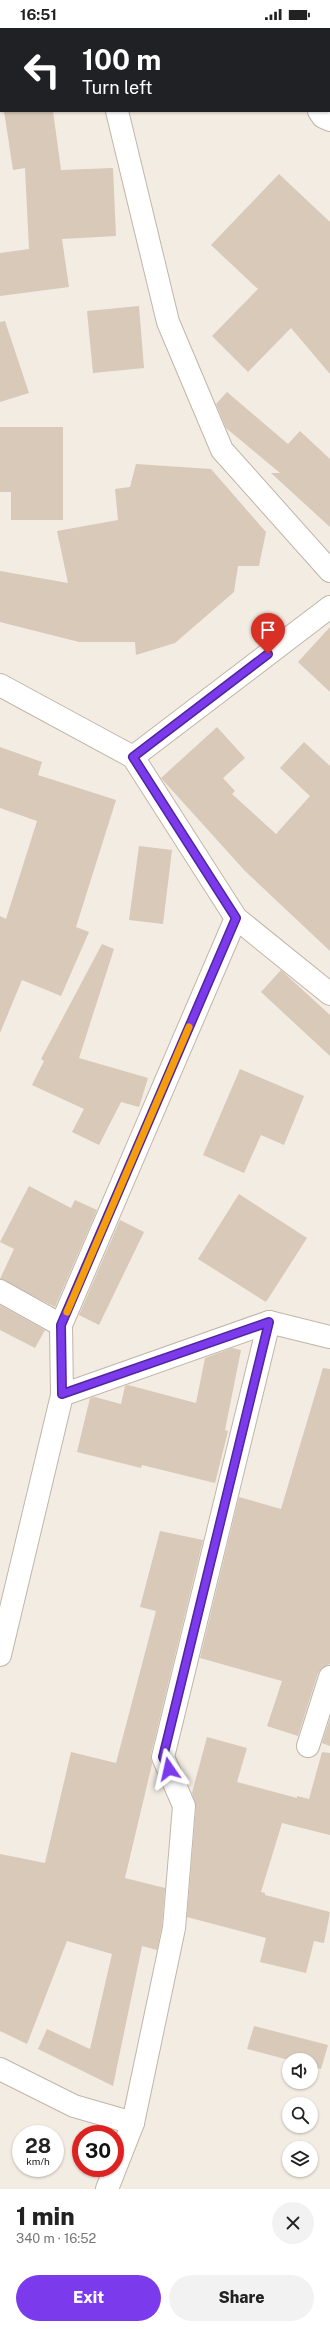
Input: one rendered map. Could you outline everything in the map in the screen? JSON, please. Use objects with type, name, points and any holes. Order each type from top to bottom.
[{"type":"street","points":[[117,112],[168,322],[222,450],[330,571]]},
{"type":"street","points":[[320,112],[323,117],[330,120]]},
{"type":"street","points":[[133,757],[330,607]]},
{"type":"street","points":[[0,685],[133,757],[236,918],[330,994]]},
{"type":"street","points":[[1,1650],[62,1394],[61,1325],[236,918]]},
{"type":"street","points":[[0,1291],[61,1325]]},
{"type":"street","points":[[62,1394],[269,1322],[330,1337]]},
{"type":"street","points":[[107,2189],[133,2123],[174,1928],[184,1806],[163,1757],[269,1322]]},
{"type":"street","points":[[308,1746],[330,1677]]},
{"type":"street","points":[[0,2069],[74,2106],[133,2123]]},
{"type":"building","points":[[4,112],[53,112],[61,170],[113,168],[116,236],[62,239],[69,287],[0,296],[0,253],[29,249],[25,168],[13,170]]},
{"type":"building","points":[[279,174],[330,222],[330,374],[291,328],[248,372],[212,336],[258,289],[211,245]]},
{"type":"building","points":[[139,306],[144,368],[93,373],[87,311]]},
{"type":"building","points":[[5,321],[29,393],[0,402],[0,322]]},
{"type":"building","points":[[227,392],[288,444],[300,431],[330,459],[330,527],[271,473],[280,473],[226,428],[216,404]]},
{"type":"building","points":[[0,427],[63,427],[63,520],[11,520],[11,492],[0,492]]},
{"type":"building","points":[[136,464],[211,469],[266,532],[259,566],[238,566],[234,592],[175,643],[136,655],[135,642],[79,642],[0,622],[0,571],[68,583],[57,531],[118,520],[115,489],[130,487]]},
{"type":"building","points":[[330,627],[330,692],[298,662]]},
{"type":"building","points":[[217,727],[245,758],[223,778],[235,791],[232,794],[276,834],[310,796],[280,768],[304,742],[330,766],[330,951],[245,871],[161,778]]},
{"type":"building","points":[[0,747],[42,762],[38,775],[116,800],[76,927],[89,932],[61,996],[22,980],[0,1033],[0,916],[6,919],[37,821],[0,808]]},
{"type":"building","points":[[139,846],[172,850],[163,924],[129,920]]},
{"type":"building","points":[[102,944],[114,949],[79,1058],[148,1078],[139,1107],[121,1102],[99,1145],[72,1132],[84,1109],[32,1085],[44,1061],[41,1059]]},
{"type":"building","points":[[281,970],[330,1015],[330,1056],[261,992]]},
{"type":"building","points":[[240,1069],[304,1096],[284,1145],[261,1135],[244,1173],[203,1155]]},
{"type":"building","points":[[29,1186],[71,1208],[75,1200],[97,1210],[55,1307],[0,1279],[14,1249],[0,1242]]},
{"type":"building","points":[[239,1194],[307,1238],[266,1302],[198,1259]]},
{"type":"building","points":[[120,1220],[144,1232],[99,1325],[79,1315]]},
{"type":"building","points":[[0,1305],[45,1330],[35,1348],[0,1330]]},
{"type":"building","points":[[232,1348],[241,1350],[225,1430],[228,1431],[215,1483],[142,1465],[141,1468],[77,1452],[90,1398],[95,1397],[121,1404],[125,1386],[128,1385],[196,1403],[205,1358]]},
{"type":"building","points":[[323,1368],[330,1369],[330,1664],[322,1668],[318,1673],[298,1736],[267,1726],[282,1681],[200,1658],[239,1497],[281,1509]]},
{"type":"building","points":[[160,1531],[203,1540],[151,1754],[152,1764],[125,1878],[165,1888],[162,1926],[157,1950],[142,1946],[113,2086],[38,2049],[47,2029],[90,2049],[112,1954],[67,1941],[27,2044],[0,2031],[0,1854],[45,1863],[71,1752],[116,1763],[156,1611],[140,1607]]},
{"type":"building","points":[[330,1718],[330,1746],[322,1743]]},
{"type":"building","points":[[207,1737],[247,1748],[237,1782],[297,1798],[297,1796],[309,1799],[322,1752],[330,1753],[330,1835],[282,1823],[261,1892],[265,1893],[265,1895],[330,1912],[324,1943],[314,1941],[306,1973],[260,1962],[266,1938],[187,1917],[196,1807],[192,1793]]},
{"type":"building","points":[[254,2026],[328,2045],[321,2069],[318,2068],[318,2053],[282,2053],[282,2058],[247,2049]]},
{"type":"slow traffic","points":[[67,1312],[189,1027]]},
{"type":"route","points":[[169,1769],[163,1757],[269,1322],[62,1394],[61,1325],[236,918],[133,757],[268,654]]}]
